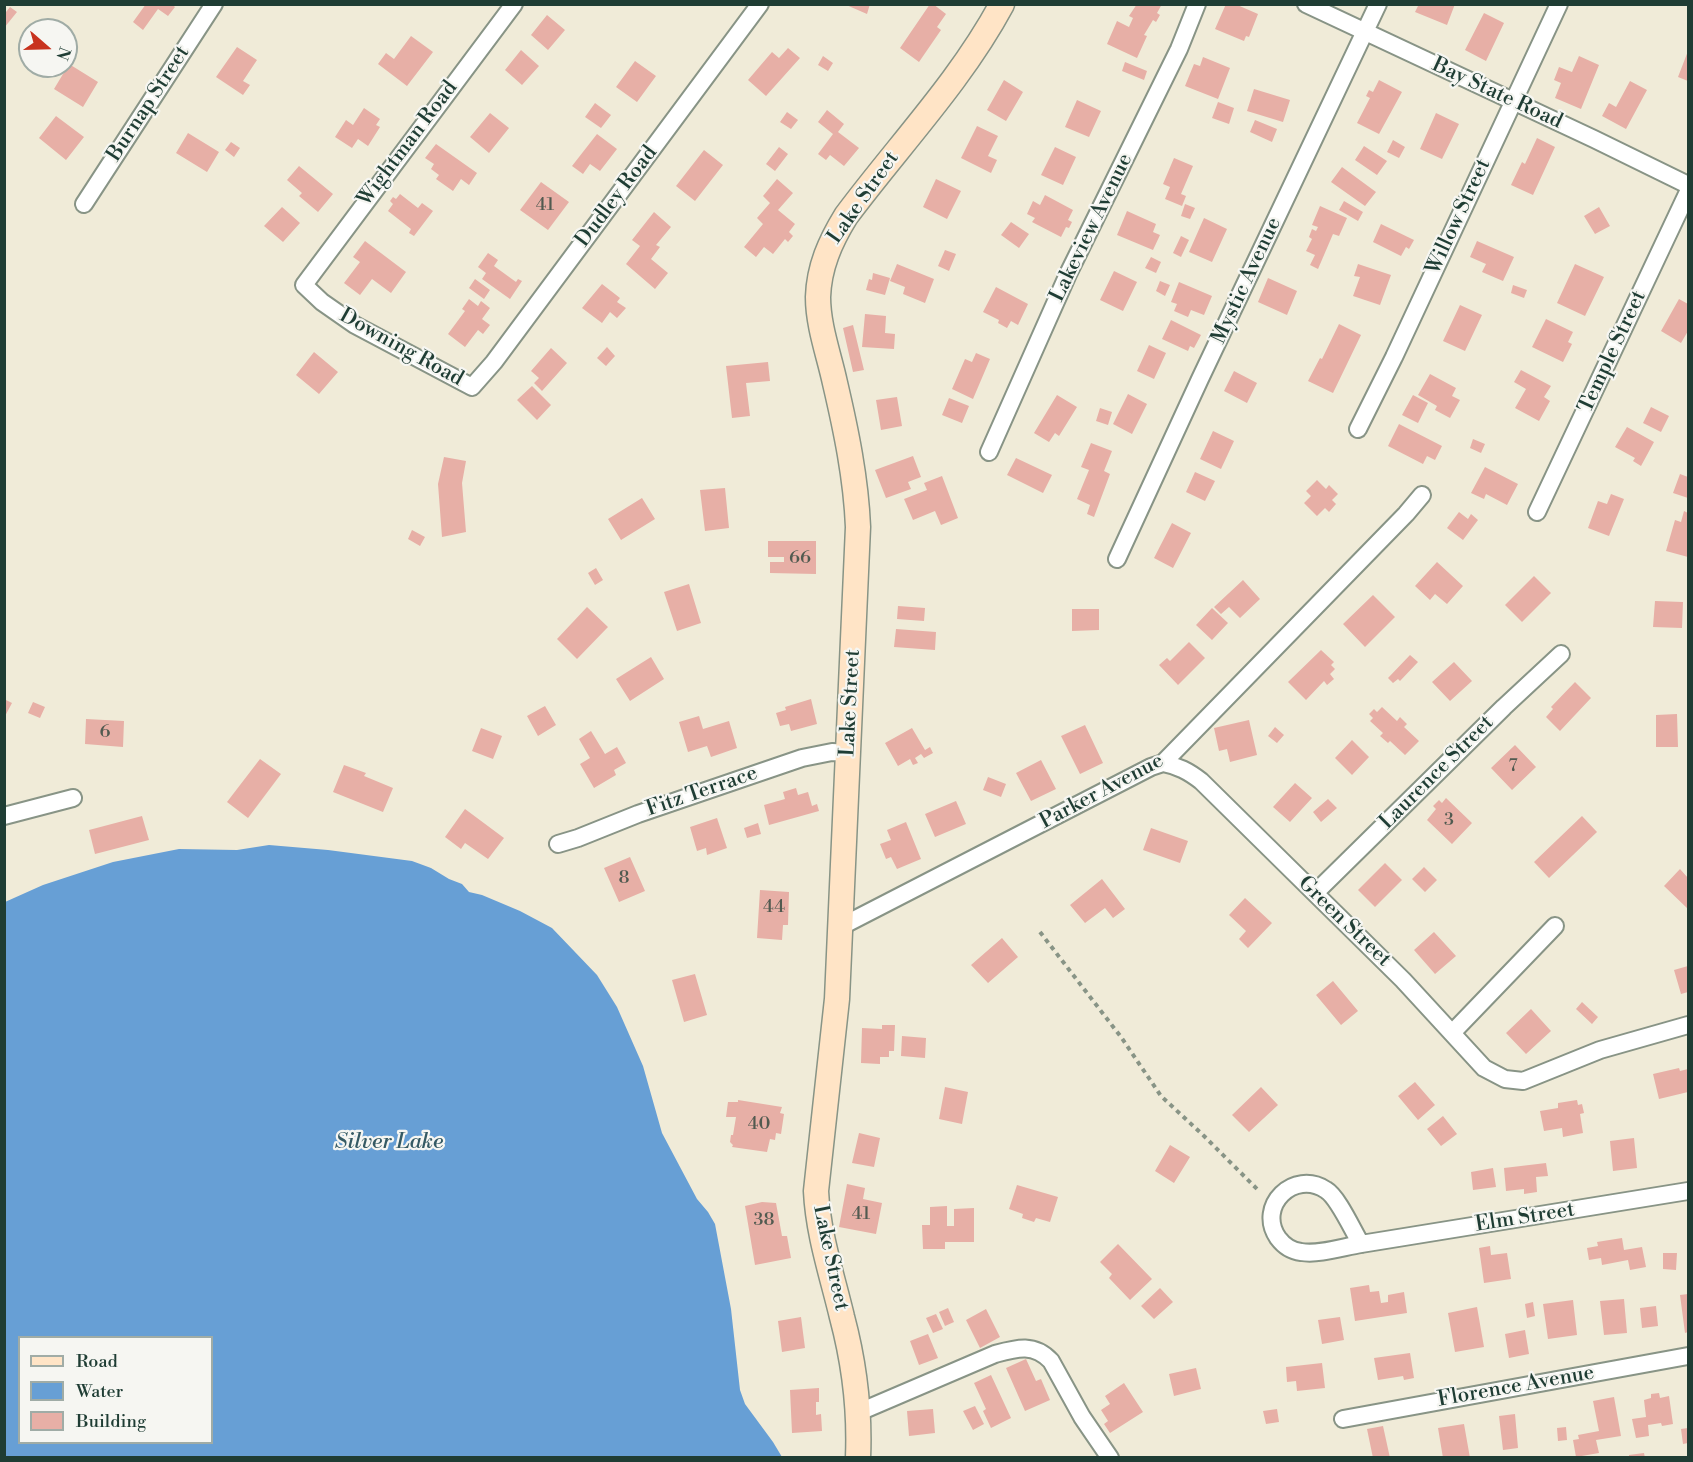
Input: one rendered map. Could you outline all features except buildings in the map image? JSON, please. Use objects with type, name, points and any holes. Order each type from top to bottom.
[{"type":"street","name":"Burnap Street","points":[[84,204],[214,4]]},
{"type":"street","name":"Wightman Road","points":[[304,285],[514,4]]},
{"type":"street","name":"Dudley Road","points":[[472,387],[494,362],[760,4]]},
{"type":"street","name":"Lake Street","points":[[858,1458],[857,1413],[849,1350],[817,1214],[816,1191],[835,1025],[858,551],[855,481],[820,318],[818,298],[825,257],[833,237],[846,216],[960,70],[1002,4]]},
{"type":"street","name":"Lakeview Avenue","points":[[989,452],[1064,283],[1174,59],[1197,4]]},
{"type":"street","name":"Bay State Road","points":[[1306,4],[1689,185]]},
{"type":"street","name":"Mystic Avenue","points":[[1117,559],[1378,4]]},
{"type":"street","name":"Willow Street","points":[[1358,429],[1394,357],[1558,4]]},
{"type":"street","name":"Temple Street","points":[[1537,513],[1689,192]]},
{"type":"street","name":"Downing Road","points":[[304,285],[322,302],[355,325],[472,387]]},
{"type":"street","name":"Parker Avenue","points":[[840,927],[1151,767],[1163,763],[1422,495]]},
{"type":"street","name":"Laurence Street","points":[[1315,893],[1561,654]]},
{"type":"street","name":"Fitz Terrace","points":[[558,844],[802,758],[832,752],[849,753]]},
{"type":"street","name":"Green Street","points":[[1163,763],[1177,766],[1201,781],[1403,980],[1484,1068],[1494,1074],[1505,1079],[1523,1080],[1600,1050],[1689,1025]]},
{"type":"street","points":[[4,816],[73,798]]},
{"type":"street","points":[[1452,1033],[1555,926]]},
{"type":"street","name":"Elm Street","points":[[1361,1245],[1334,1197],[1327,1190],[1314,1184],[1300,1184],[1288,1188],[1274,1204],[1272,1223],[1282,1243],[1290,1249],[1311,1252],[1361,1245],[1689,1191]]},
{"type":"street","points":[[857,1413],[995,1354],[1009,1350],[1035,1349],[1052,1361],[1082,1417],[1110,1458]]},
{"type":"street","name":"Florence Avenue","points":[[1343,1419],[1689,1356]]},
{"type":"path","points":[[1040,932],[1120,1037],[1161,1096],[1257,1189]]},
{"type":"water","name":"Silver Lake","points":[[269,845],[412,861],[462,884],[469,892],[520,911],[552,928],[597,975],[617,1007],[643,1066],[662,1133],[697,1199],[715,1224],[731,1309],[740,1390],[745,1404],[782,1457],[5,1457],[5,902],[43,885],[113,862],[179,849],[237,850]]}]
